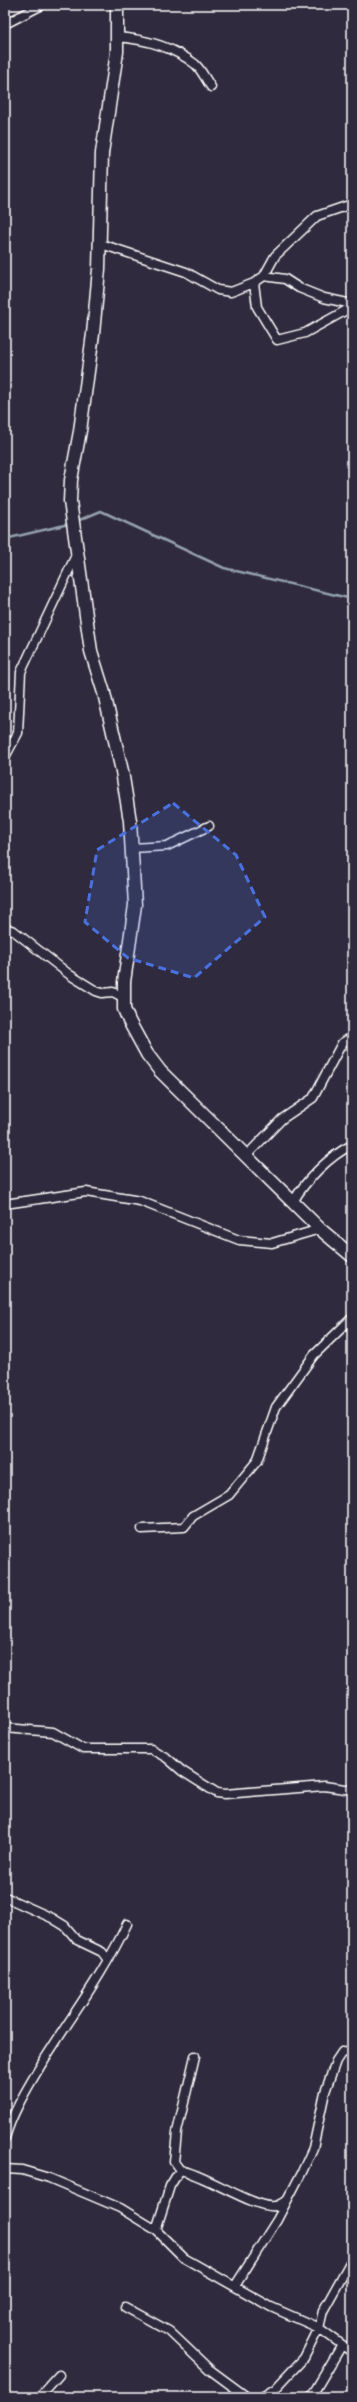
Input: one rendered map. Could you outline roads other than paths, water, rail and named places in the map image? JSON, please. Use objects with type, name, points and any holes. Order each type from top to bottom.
[{"type":"street","points":[[5,24],[42,5]]},
{"type":"street","points":[[117,5],[117,37],[102,153],[101,244],[93,334],[80,431],[71,480],[70,501],[76,555],[84,593],[91,650],[104,693],[122,771],[132,848],[135,905],[125,966],[124,998],[128,1021],[147,1054],[178,1089],[320,1229],[352,1256]]},
{"type":"street","points":[[117,37],[137,39],[173,51],[196,65],[211,87]]},
{"type":"street","points":[[101,244],[186,272],[218,290],[231,292],[254,283],[264,276],[275,256],[316,216],[352,204]]},
{"type":"street","points":[[264,276],[285,279],[299,288],[324,298],[352,304]]},
{"type":"street","points":[[254,283],[258,307],[277,340],[305,333],[352,307]]},
{"type":"street","points":[[5,757],[18,733],[21,672],[76,555]]},
{"type":"street","points":[[132,848],[167,846],[209,826]]},
{"type":"street","points":[[5,928],[14,931],[70,975],[96,991],[102,993],[113,992],[124,998]]},
{"type":"street","points":[[246,1156],[282,1119],[314,1098],[342,1043],[352,1037]]},
{"type":"street","points":[[293,1202],[300,1190],[322,1168],[352,1145]]},
{"type":"street","points":[[5,1204],[86,1192],[140,1201],[240,1240],[272,1243],[320,1229]]},
{"type":"street","points":[[142,1528],[184,1527],[194,1516],[229,1495],[257,1461],[276,1408],[300,1372],[314,1355],[352,1318]]},
{"type":"street","points":[[5,1728],[53,1732],[83,1749],[151,1749],[167,1758],[182,1772],[218,1793],[225,1794],[324,1786],[352,1790]]},
{"type":"street","points":[[5,1897],[59,1922],[77,1940],[102,1952],[108,1960]]},
{"type":"street","points":[[5,2138],[13,2114],[31,2080],[108,1960],[127,1924]]},
{"type":"street","points":[[235,2286],[254,2258],[286,2201],[313,2148],[325,2092],[336,2061],[342,2052],[352,2053]]},
{"type":"street","points":[[194,2056],[177,2132],[174,2162],[180,2170],[212,2181],[263,2206],[276,2206],[286,2201]]},
{"type":"street","points":[[5,2169],[22,2170],[68,2185],[120,2208],[156,2230],[184,2258],[271,2307],[319,2328],[352,2352]]},
{"type":"street","points":[[156,2230],[170,2186],[180,2170]]},
{"type":"street","points":[[262,2397],[275,2389],[304,2358],[319,2328],[323,2311],[352,2259]]},
{"type":"street","points":[[125,2307],[169,2331],[199,2360],[247,2397]]},
{"type":"street","points":[[311,2397],[342,2345]]},
{"type":"street","points":[[39,2397],[59,2375]]},
{"type":"waterway","points":[[77,521],[101,511],[224,568],[352,599]]},
{"type":"waterway","points":[[5,539],[69,524]]}]
